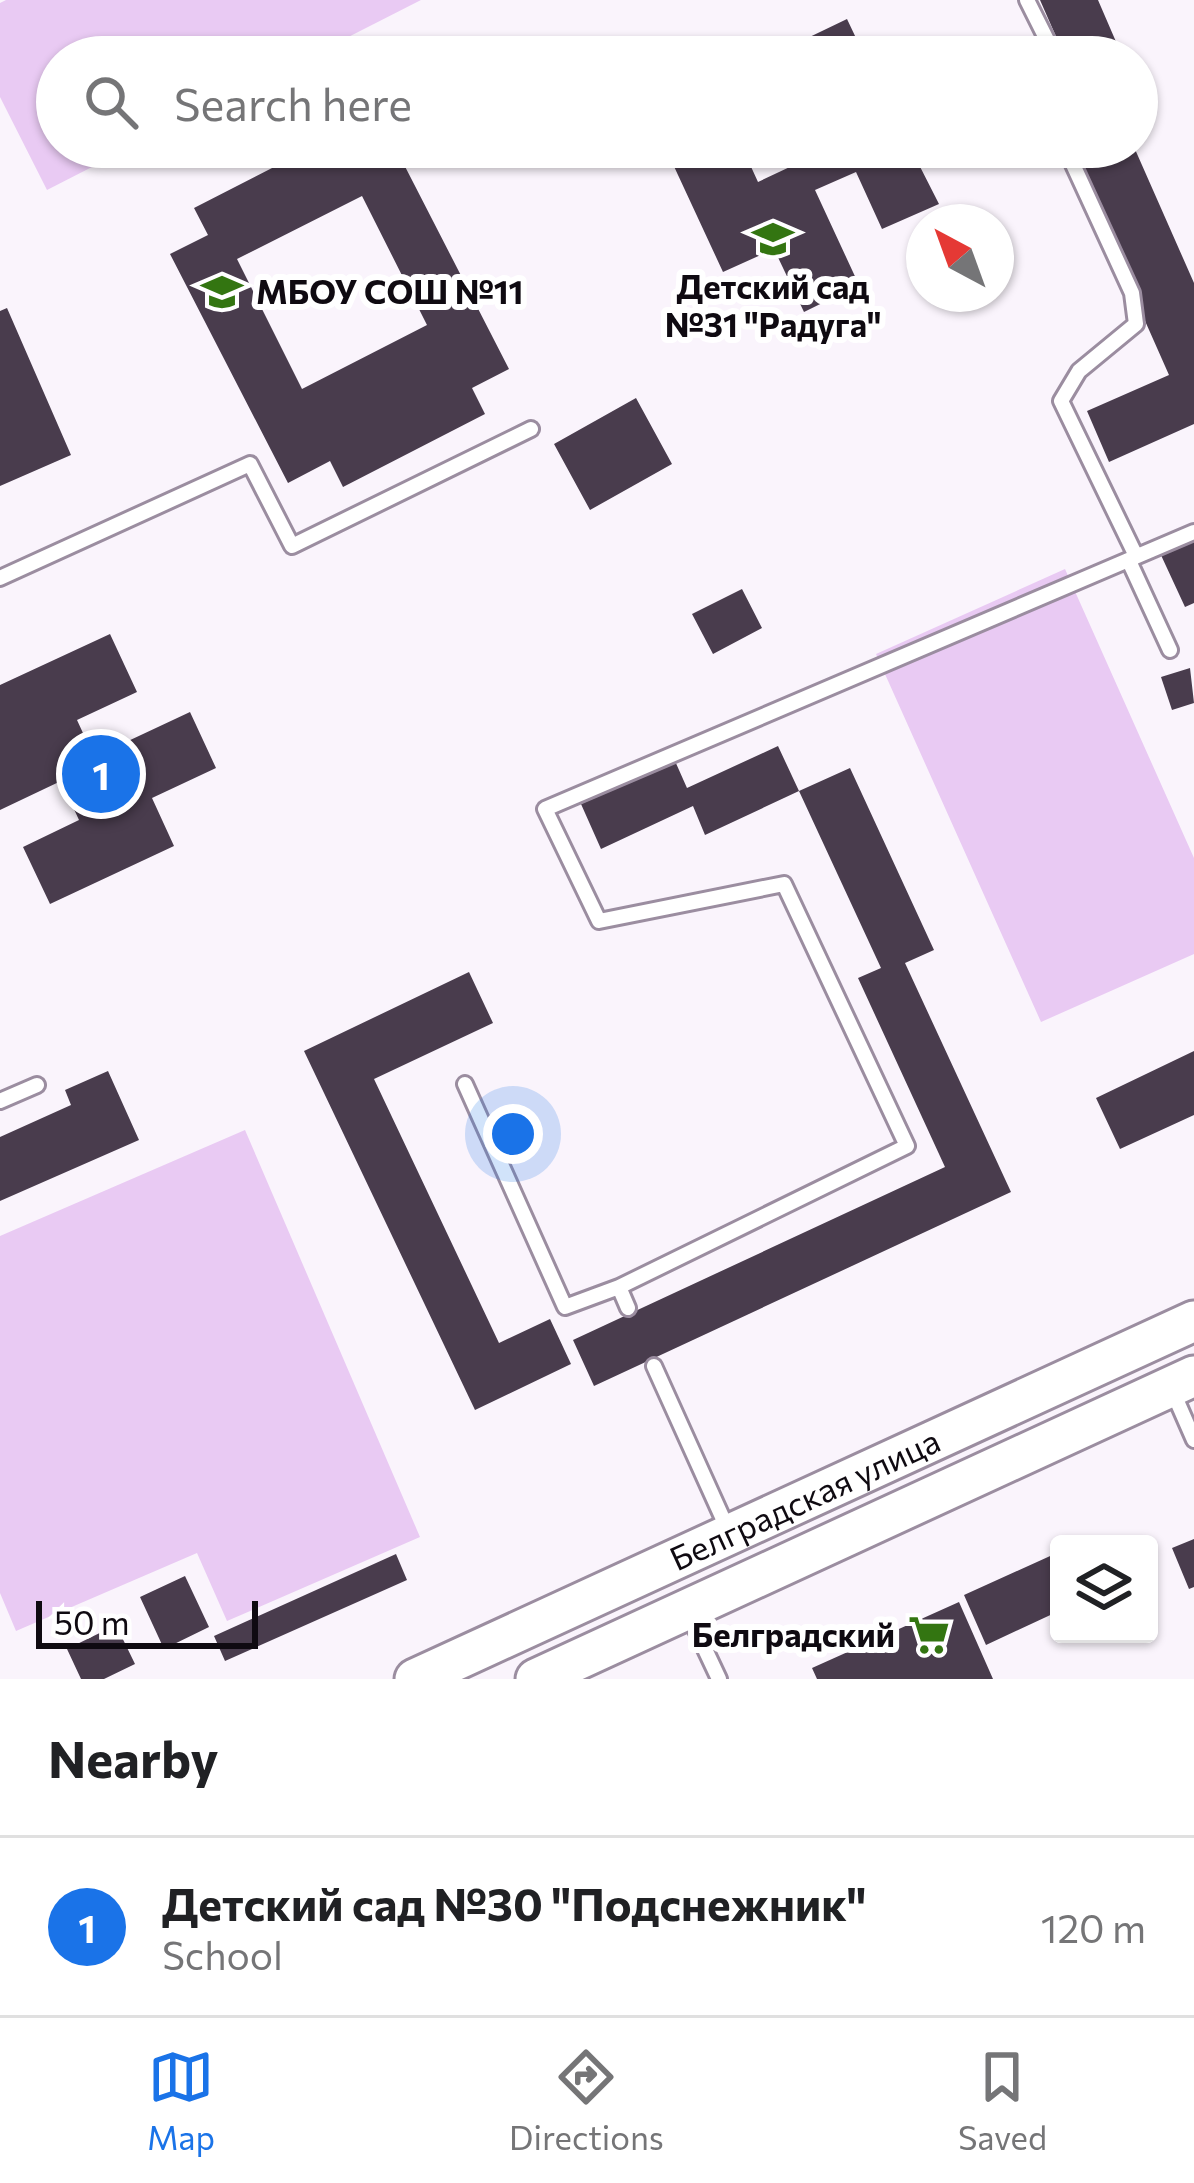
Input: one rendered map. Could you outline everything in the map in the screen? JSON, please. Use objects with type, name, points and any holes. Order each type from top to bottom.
[{"type":"street","name":"Белградская улица","points":[[415,1679],[1194,1321]]},
{"type":"street","name":"Белградская улица","points":[[536,1679],[1182,1382]]},
{"type":"lane","points":[[1028,0],[1045,36]]},
{"type":"lane","points":[[1075,168],[1132,293],[1136,324],[1079,371],[1061,401],[1170,650]]},
{"type":"lane","points":[[0,578],[250,464],[292,546],[531,429]]},
{"type":"lane","points":[[465,1084],[565,1307],[619,1287],[908,1145],[784,884],[599,921],[545,809],[1194,532]]},
{"type":"lane","points":[[0,1101],[37,1085]]},
{"type":"lane","points":[[619,1287],[628,1308]]},
{"type":"lane","points":[[654,1366],[730,1535]]},
{"type":"lane","points":[[1182,1382],[1194,1440]]},
{"type":"lane","points":[[686,1610],[719,1679]]},
{"type":"shaded area","points":[[421,0],[350,36],[36,36],[36,168],[90,168],[47,190],[0,97],[0,3]]},
{"type":"shaded area","points":[[1065,569],[1194,858],[1194,954],[1041,1022],[876,654]]},
{"type":"shaded area","points":[[245,1130],[420,1537],[227,1621],[197,1553],[16,1631],[0,1593],[0,1236]]},
{"type":"building","points":[[1040,0],[1098,0],[1114,36],[1056,36]]},
{"type":"building","points":[[847,19],[855,36],[812,36]]},
{"type":"building","name":"МБОУ СОШ №11","points":[[272,168],[406,168],[509,369],[472,388],[485,414],[343,487],[330,461],[288,483],[170,254],[208,235],[194,208]],"holes":[[[362,196],[427,325],[302,389],[237,259]]]},
{"type":"building","name":"Детский сад №31 \"Радуга\"","points":[[675,168],[752,168],[758,182],[788,168],[921,168],[939,204],[906,204],[906,218],[882,229],[856,172],[815,190],[859,285],[804,312],[774,249],[723,272]]},
{"type":"building","points":[[1077,168],[1143,168],[1194,283],[1194,424],[1109,462],[1087,411],[1169,375]]},
{"type":"building","points":[[7,308],[71,455],[0,486],[0,311]]},
{"type":"building","points":[[636,398],[672,464],[590,510],[554,444]]},
{"type":"building","points":[[1194,537],[1194,603],[1185,607],[1160,553]]},
{"type":"building","points":[[742,589],[762,628],[713,654],[692,614]]},
{"type":"building","points":[[110,634],[137,692],[77,720],[94,757],[190,712],[216,768],[152,798],[174,846],[50,904],[23,847],[79,820],[61,781],[0,810],[0,685]]},
{"type":"building","points":[[1190,668],[1194,703],[1172,710],[1161,677]]},
{"type":"building","points":[[778,746],[799,791],[705,835],[693,806],[601,849],[581,804],[675,761],[687,788]]},
{"type":"building","points":[[850,768],[934,950],[905,963],[1011,1192],[594,1386],[573,1340],[945,1167],[858,978],[881,968],[799,791]]},
{"type":"building","points":[[469,972],[493,1023],[374,1079],[499,1343],[550,1319],[571,1364],[475,1410],[304,1051]]},
{"type":"building","points":[[1194,1051],[1194,1115],[1120,1149],[1096,1098]]},
{"type":"building","points":[[108,1071],[139,1140],[0,1201],[0,1137],[71,1105],[65,1090]]},
{"type":"building","points":[[1194,1539],[1194,1587],[1189,1589],[1172,1548]]},
{"type":"building","points":[[396,1554],[407,1580],[225,1661],[214,1636]]},
{"type":"building","points":[[1050,1556],[1050,1615],[986,1645],[964,1595]]},
{"type":"building","points":[[185,1576],[209,1627],[164,1649],[140,1597]]},
{"type":"building","name":"Белградский","points":[[959,1602],[993,1679],[817,1679],[812,1668]]},
{"type":"building","points":[[116,1625],[135,1664],[104,1679],[81,1679],[67,1649]]},
{"type":"place","name":"Детский сад №31 \"Радуга\"","points":[[773,239]]},
{"type":"place","name":"МБОУ СОШ №11","points":[[222,292]]},
{"type":"place","name":"Детский сад №30 \"Подснежник\"","points":[[101,774]]},
{"type":"place","name":"Белградский","points":[[929,1635]]}]
